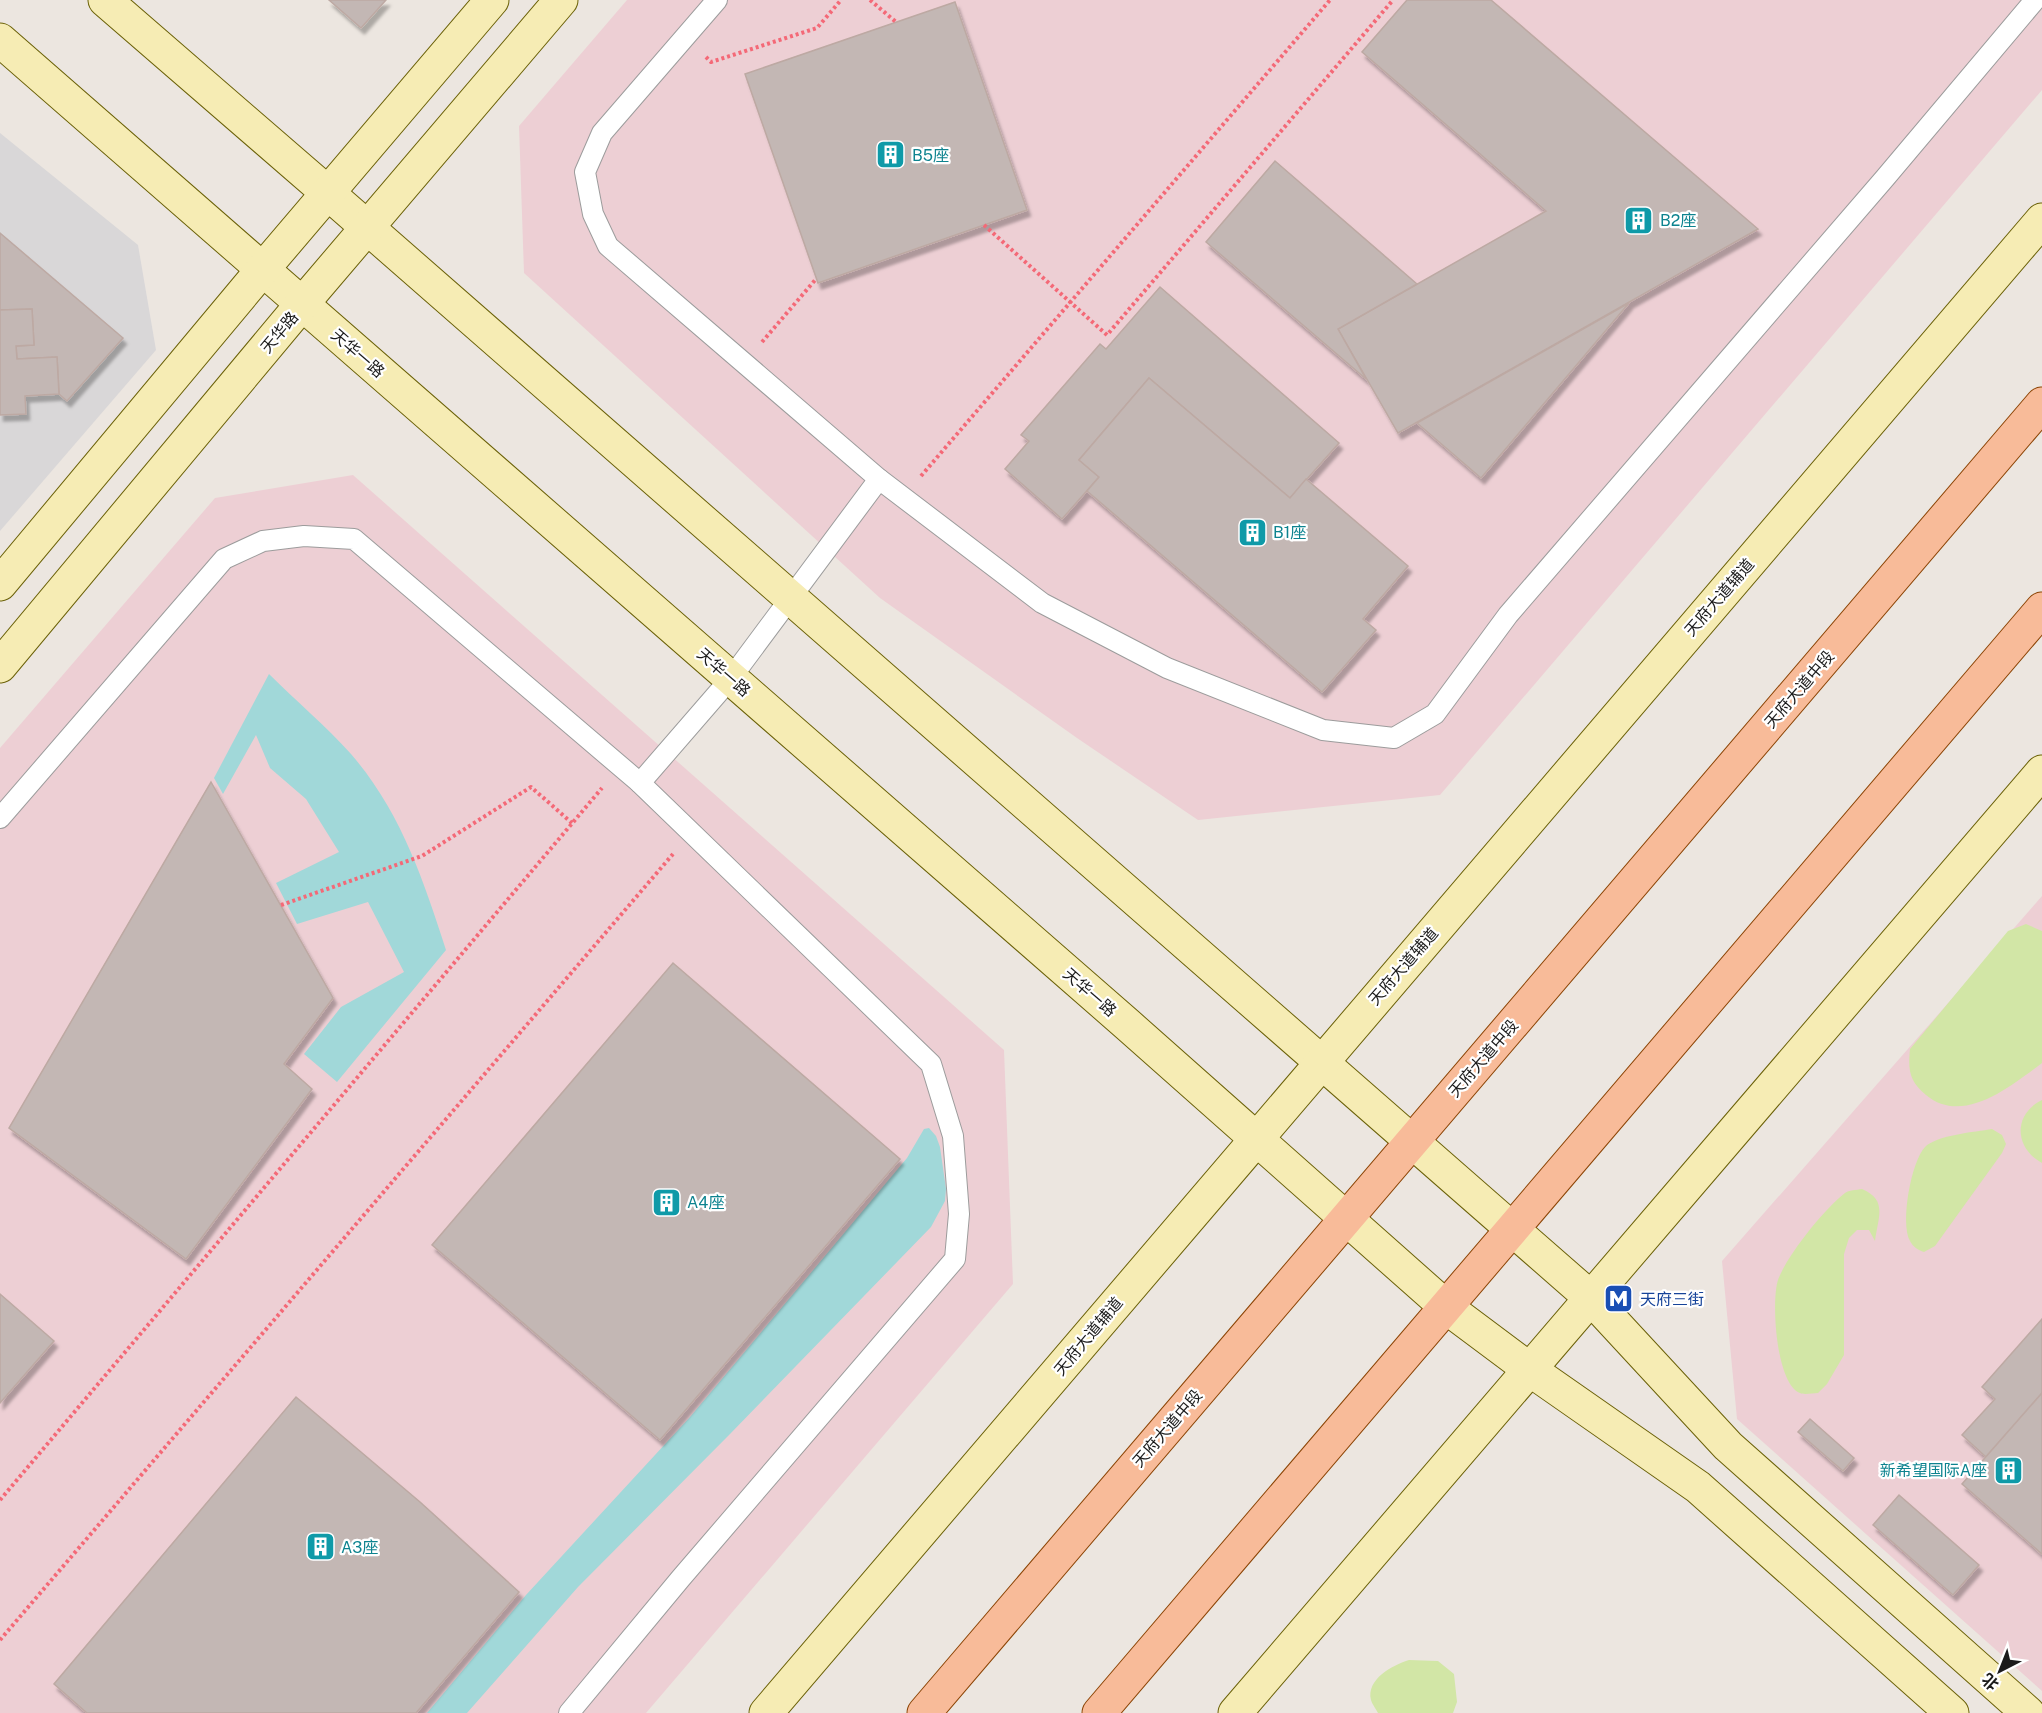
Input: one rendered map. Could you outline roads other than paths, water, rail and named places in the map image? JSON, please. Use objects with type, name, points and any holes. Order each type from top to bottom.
[{"type":"main road","name":"天府大道中段","points":[[924,1713],[2042,404]]},
{"type":"main road","points":[[1099,1713],[2042,609]]},
{"type":"street","points":[[105,0],[1513,1228],[1591,1298],[1728,1446],[2028,1713]]},
{"type":"street","points":[[0,584],[262,269],[329,194],[492,0]]},
{"type":"street","name":"天华路","points":[[0,666],[302,304],[561,0]]},
{"type":"street","name":"天华一路","points":[[0,40],[1128,1025],[1446,1307]]},
{"type":"street","name":"天府大道辅道","points":[[766,1713],[2042,220]]},
{"type":"street","points":[[1235,1713],[2042,772]]},
{"type":"street","points":[[1446,1307],[1529,1369],[1698,1487],[1952,1713]]},
{"type":"lane","points":[[717,0],[602,132],[585,172],[593,214],[608,246],[879,479],[1042,603],[1167,668],[1323,730],[1394,738],[1435,714],[1508,615],[1885,178],[2035,0]]},
{"type":"lane","points":[[640,783],[731,678],[879,479]]},
{"type":"lane","points":[[0,818],[224,559],[263,541],[304,536],[354,539],[640,783],[931,1064],[953,1136],[959,1214],[955,1259],[681,1578],[569,1713]]},
{"type":"water","points":[[269,674],[351,754],[384,799],[409,847],[446,950],[337,1082],[304,1054],[341,1007],[404,972],[368,902],[297,924],[276,883],[339,852],[306,799],[270,768],[256,735],[223,794],[214,778]]},
{"type":"water","points":[[929,1128],[936,1136],[940,1147],[946,1189],[945,1201],[931,1227],[578,1587],[467,1713],[427,1713],[526,1595],[690,1417],[907,1158],[924,1129]]},
{"type":"place","name":"B5座","points":[[891,155]]},
{"type":"place","name":"B2座","points":[[1639,220]]},
{"type":"place","name":"B1座","points":[[1252,532]]},
{"type":"place","name":"A4座","points":[[666,1202]]},
{"type":"place","name":"天府三街","points":[[1619,1299]]},
{"type":"place","name":"新希望国际A座","points":[[2008,1470]]},
{"type":"place","name":"A3座","points":[[320,1547]]}]
